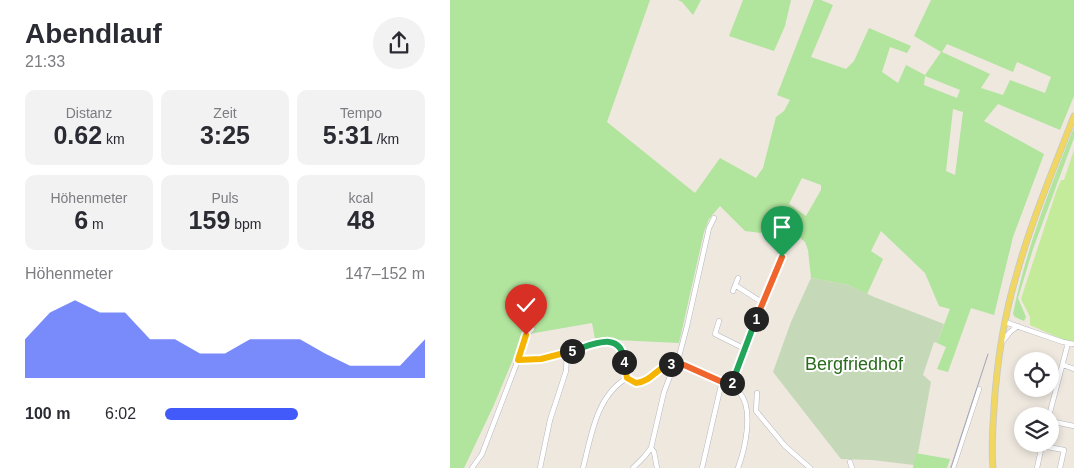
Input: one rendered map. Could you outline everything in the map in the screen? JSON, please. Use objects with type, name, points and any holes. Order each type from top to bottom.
[{"type":"main road","points":[[993,468],[994,412],[1000,345],[1016,273],[1074,116]]},
{"type":"street","points":[[633,468],[651,448],[664,392],[676,363],[687,326],[709,228],[714,218]]},
{"type":"street","points":[[731,386],[786,245],[794,233]]},
{"type":"street","points":[[733,291],[738,278]]},
{"type":"street","points":[[735,285],[763,302]]},
{"type":"street","points":[[719,321],[715,336],[745,349]]},
{"type":"street","points":[[1005,322],[1071,344],[1051,407]]},
{"type":"street","points":[[1000,345],[1010,332],[1018,326]]},
{"type":"street","points":[[472,468],[482,454],[518,360],[523,339],[532,329]]},
{"type":"street","points":[[518,360],[541,359],[567,353],[599,342],[614,343],[620,347],[623,353],[627,378]]},
{"type":"street","points":[[540,468],[550,420],[566,371],[567,353]]},
{"type":"street","points":[[627,378],[641,383],[648,380],[664,366],[676,363],[697,370],[731,386],[742,396],[746,408],[746,445],[738,468]]},
{"type":"street","points":[[1063,365],[1074,369]]},
{"type":"street","points":[[583,468],[595,422],[604,402],[612,390],[627,378]]},
{"type":"street","points":[[702,468],[722,381]]},
{"type":"street","points":[[953,468],[979,389]]},
{"type":"street","points":[[757,393],[756,411],[785,446],[810,468]]},
{"type":"street","points":[[1059,423],[1074,426]]},
{"type":"street","points":[[651,448],[654,452],[657,468]]},
{"type":"street","points":[[1059,449],[1064,450],[1060,468]]},
{"type":"street","points":[[1037,468],[1040,452]]},
{"type":"street","points":[[850,462],[852,468]]},
{"type":"green space","points":[[450,0],[650,0],[607,122],[695,193],[720,158],[756,178],[763,168],[776,117],[784,111],[790,100],[777,95],[814,0],[821,0],[833,5],[811,57],[846,69],[854,61],[869,28],[911,46],[907,53],[890,47],[882,72],[898,83],[906,65],[925,75],[941,52],[914,36],[931,0],[1074,0],[1074,96],[1060,130],[998,104],[984,121],[1044,154],[1013,237],[994,315],[971,308],[948,372],[937,369],[946,347],[937,343],[950,309],[939,306],[925,273],[881,231],[871,251],[883,259],[867,294],[848,285],[811,278],[808,250],[805,242],[775,216],[761,233],[745,231],[720,206],[709,219],[704,232],[679,343],[595,339],[592,323],[523,335],[493,407],[464,468],[450,468]],"holes":[[[947,44],[1013,72],[1017,62],[1051,77],[1045,93],[1010,80],[1003,95],[981,88],[990,74],[942,52]],[[925,76],[960,90],[957,98],[924,85]],[[953,109],[963,112],[955,175],[946,171]],[[802,178],[821,185],[821,190],[806,216],[789,204]]]},
{"type":"green space","points":[[678,0],[701,0],[693,15]]},
{"type":"green space","points":[[743,0],[791,0],[785,26],[774,51],[729,36]]},
{"type":"green space","points":[[1074,127],[1074,138],[1033,249],[1018,298],[1026,317],[1024,321],[1013,314],[1018,290],[1039,219]]},
{"type":"green space","points":[[1074,150],[1074,342],[1066,341],[1030,325],[1030,317],[1021,299],[1056,192],[1061,180],[1064,180]]},
{"type":"green space","name":"Bergfriedhof","points":[[811,278],[848,285],[944,324],[937,343],[934,342],[923,375],[931,382],[918,453],[915,453],[914,465],[872,460],[841,459],[773,372],[791,322]]},
{"type":"green space","points":[[915,453],[950,459],[947,468],[913,468]]},
{"type":"tram line","points":[[951,468],[988,354]]},
{"type":"route","points":[[526,335],[523,339],[518,360],[541,359],[567,353],[599,342],[609,342],[616,344],[621,349],[624,356],[627,378],[632,382],[644,382],[664,366],[675,363],[697,370],[731,386],[782,257]]}]
